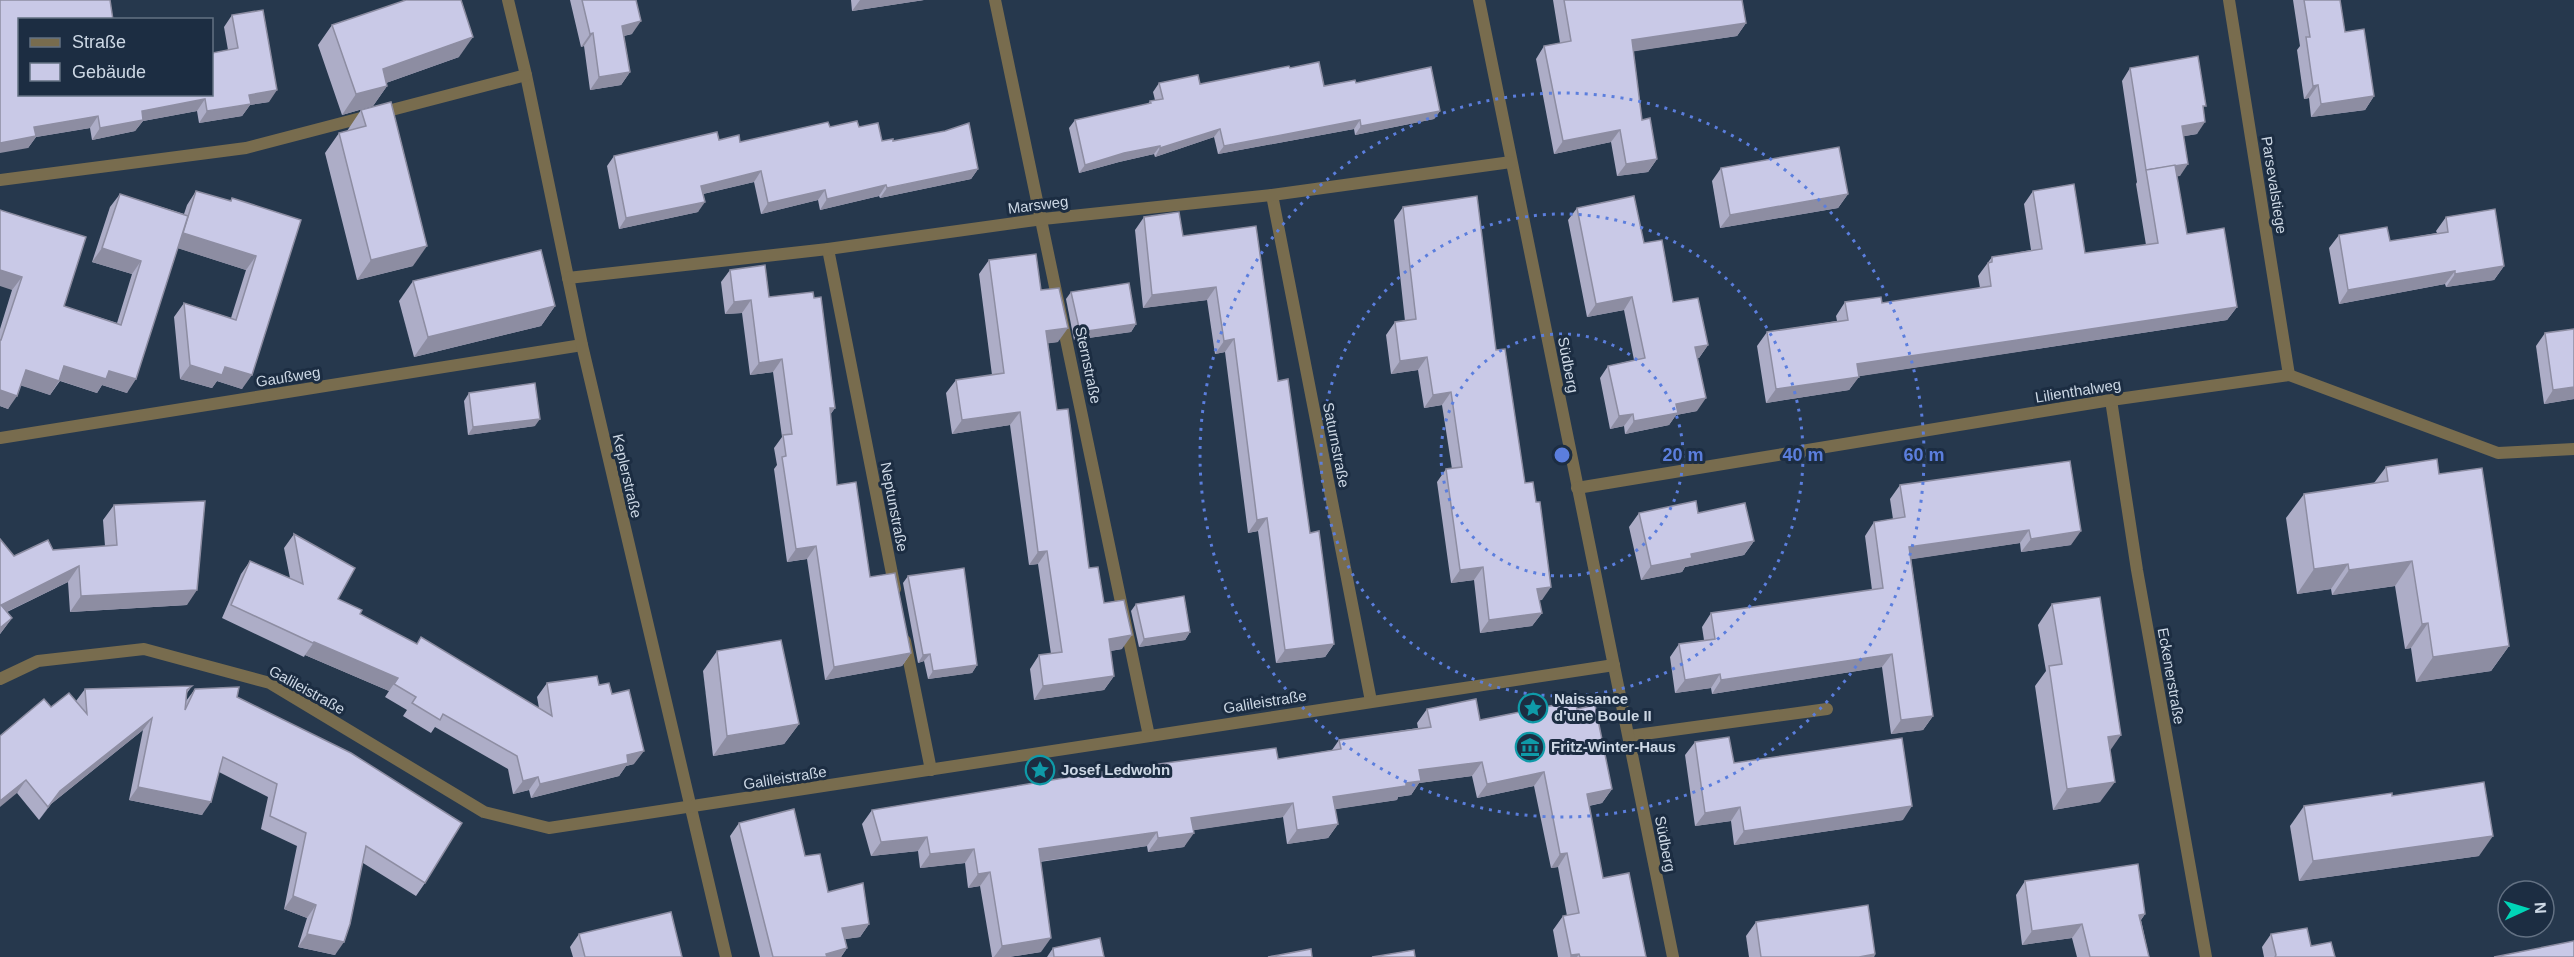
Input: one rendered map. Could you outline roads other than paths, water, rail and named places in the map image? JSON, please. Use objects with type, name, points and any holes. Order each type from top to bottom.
[{"type":"street","name":"Keplerstraße","points":[[508,0],[526,75],[582,345],[689,808],[726,957]]},
{"type":"street","name":"Sternstraße","points":[[995,0],[1043,219],[1149,736]]},
{"type":"street","name":"Südberg","points":[[1479,0],[1673,957]]},
{"type":"street","name":"Parsevalstiege","points":[[2229,0],[2289,375]]},
{"type":"street","points":[[0,180],[246,148],[526,75]]},
{"type":"street","name":"Marsweg","points":[[568,279],[828,249],[1043,219],[1272,195],[1511,162]]},
{"type":"street","name":"Saturnstraße","points":[[1272,195],[1371,701]]},
{"type":"street","name":"Neptunstraße","points":[[828,249],[896,597]]},
{"type":"street","name":"Gaußweg","points":[[0,438],[582,345]]},
{"type":"street","name":"Lilienthalweg","points":[[1577,488],[2111,400],[2289,375],[2498,453],[2574,449]]},
{"type":"street","name":"Eckenerstraße","points":[[2111,400],[2137,570],[2206,957]]},
{"type":"street","points":[[903,631],[931,770]]},
{"type":"street","name":"Galileistraße","points":[[0,679],[38,661],[144,649],[270,683],[484,812],[549,828],[1614,665]]},
{"type":"street","points":[[1629,736],[1827,709]]},
{"type":"place","name":"Naissance d'une Boule II","points":[[1533,708]]},
{"type":"place","name":"Fritz-Winter-Haus","points":[[1530,747]]},
{"type":"place","name":"Josef Ledwohn","points":[[1040,770]]}]
